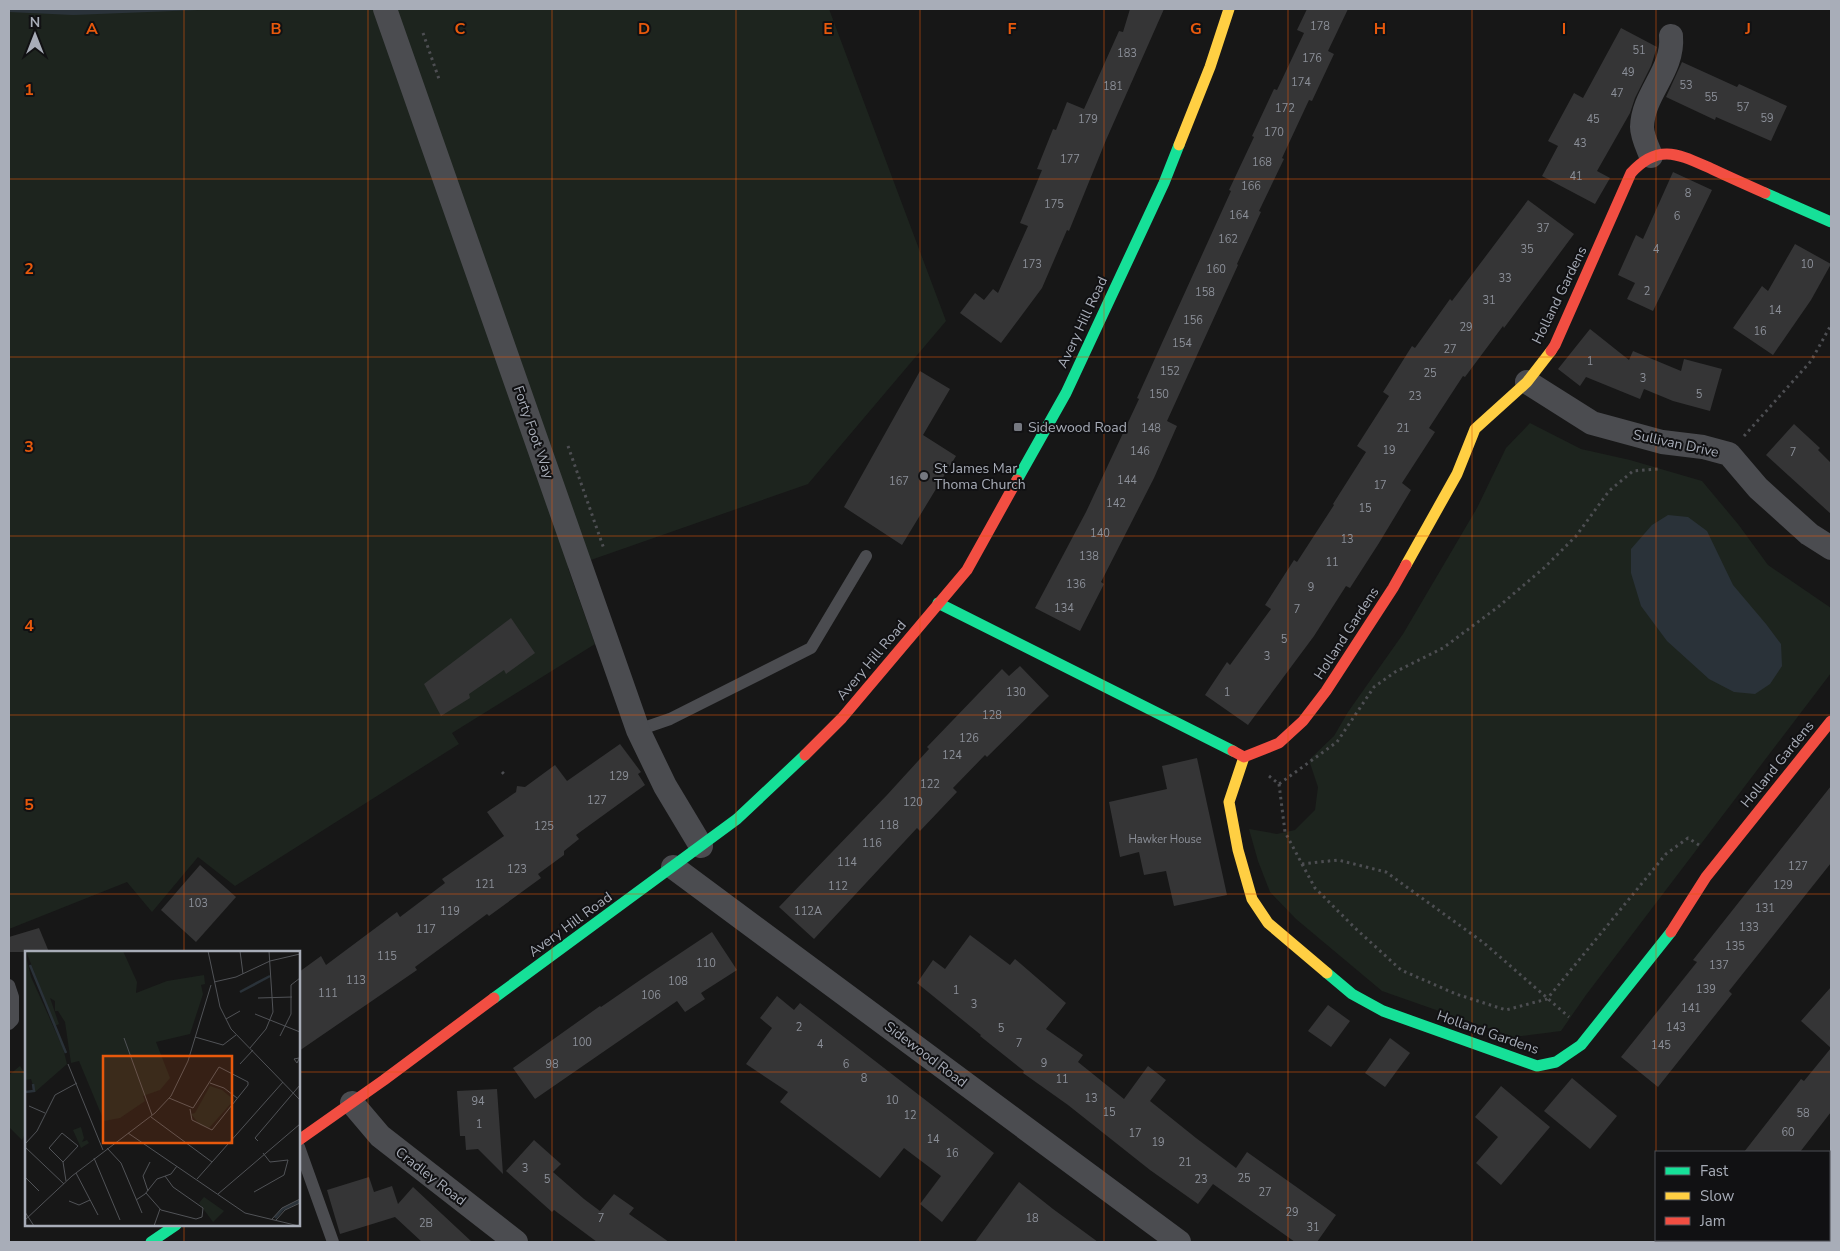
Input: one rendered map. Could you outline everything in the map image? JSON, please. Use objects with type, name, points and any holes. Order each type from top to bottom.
[{"type":"street","name":"Forty Foot Way","points":[[385,9],[638,730],[665,786],[700,846]]},
{"type":"street","name":"Avery Hill Road","points":[[300,1139],[352,1103],[743,814],[842,718],[967,570],[1066,393],[1164,183],[1210,67],[1229,9]]},
{"type":"street","points":[[1671,36],[1672,49],[1669,60],[1646,107],[1642,128],[1651,156],[1667,153],[1680,155],[1831,222]]},
{"type":"street","name":"Holland Gardens","points":[[1651,156],[1631,173],[1555,345],[1527,382],[1475,429],[1457,474],[1393,588],[1326,691],[1303,721],[1279,744],[1244,757],[1229,802],[1238,850],[1252,899],[1268,923],[1352,994],[1383,1011],[1537,1066],[1556,1062],[1581,1045],[1675,927],[1706,877],[1831,721]]},
{"type":"street","name":"Sullivan Drive","points":[[1527,382],[1592,423],[1662,442],[1703,447],[1729,454],[1758,488],[1809,534],[1831,548]]},
{"type":"street","points":[[938,603],[1244,757]]},
{"type":"street","name":"Sidewood Road","points":[[673,867],[1179,1242]]},
{"type":"street","name":"Cradley Road","points":[[352,1103],[380,1136],[516,1242]]},
{"type":"street","points":[[151,1242],[175,1226]]},
{"type":"lane","points":[[638,730],[670,719],[811,648],[866,556]]},
{"type":"lane","points":[[9,985],[14,997],[13,1020],[9,1024]]},
{"type":"lane","points":[[300,1150],[333,1242]]},
{"type":"path","points":[[1729,454],[1811,361],[1831,325]]},
{"type":"path","points":[[1279,784],[1338,742],[1374,687],[1395,672],[1443,648],[1498,607],[1545,567],[1576,536],[1609,491],[1633,471],[1661,468]]},
{"type":"path","points":[[1244,757],[1279,784],[1285,832],[1315,888],[1355,928],[1401,970],[1456,994],[1506,1010],[1547,998],[1666,854],[1688,838],[1721,858]]},
{"type":"path","points":[[1302,864],[1338,860],[1386,872],[1484,943],[1589,1035]]},
{"type":"shaded area","points":[[9,9],[829,9],[946,321],[808,484],[568,568],[595,644],[452,733],[459,744],[235,886],[198,857],[152,912],[127,882],[9,929]]},
{"type":"shaded area","points":[[9,9],[223,9],[73,15],[9,12]]},
{"type":"shaded area","points":[[1530,423],[1581,449],[1630,460],[1702,481],[1738,524],[1768,565],[1831,608],[1831,673],[1586,995],[1561,1031],[1513,1037],[1382,991],[1296,919],[1270,892],[1258,861],[1249,829],[1277,834],[1295,830],[1315,810],[1318,787],[1309,760],[1334,736],[1348,712],[1403,634],[1477,508],[1506,448]]},
{"type":"shaded area","points":[[1668,515],[1688,517],[1707,531],[1733,585],[1781,644],[1782,666],[1770,684],[1755,694],[1734,692],[1709,679],[1667,641],[1641,606],[1631,573],[1631,549],[1652,525]]},
{"type":"shaded area","points":[[20,1066],[25,1074],[25,1134],[22,1140],[9,1127],[9,1075]]},
{"type":"building","points":[[1130,9],[1164,9],[1106,140],[1069,231],[1067,230],[1042,288],[1001,343],[960,313],[975,293],[984,300],[993,289],[998,293],[1028,226],[1020,223],[1042,170],[1037,169],[1053,129],[1056,130],[1067,102],[1084,109],[1119,31],[1123,32]]},
{"type":"building","points":[[1307,9],[1348,9],[1328,51],[1334,54],[1312,101],[1309,100],[1282,158],[1284,159],[1259,211],[1261,212],[1238,265],[1167,421],[1177,426],[1154,478],[1101,582],[1104,584],[1080,631],[1035,608],[1086,512],[1139,399],[1137,398],[1231,191],[1229,190],[1254,137],[1252,136],[1274,89],[1277,90],[1304,33],[1297,30]]},
{"type":"building","points":[[1621,28],[1657,47],[1651,66],[1635,98],[1630,113],[1597,171],[1610,178],[1595,204],[1542,176],[1558,146],[1548,141],[1574,93],[1583,98]]},
{"type":"building","points":[[1682,62],[1737,87],[1739,84],[1787,106],[1771,141],[1716,117],[1715,120],[1666,97]]},
{"type":"building","points":[[1673,172],[1712,190],[1653,311],[1627,299],[1635,283],[1618,275],[1636,235],[1643,239]]},
{"type":"building","points":[[1528,200],[1574,234],[1504,328],[1503,326],[1465,377],[1463,376],[1429,428],[1435,432],[1402,483],[1411,490],[1379,543],[1350,588],[1346,586],[1314,636],[1248,725],[1205,695],[1227,662],[1230,665],[1271,609],[1265,605],[1294,560],[1297,562],[1366,452],[1357,446],[1389,396],[1383,392],[1412,346],[1415,348],[1450,299],[1452,301]]},
{"type":"building","points":[[1795,244],[1831,264],[1811,300],[1773,355],[1733,328],[1762,286],[1768,291]]},
{"type":"building","points":[[1590,329],[1629,360],[1633,351],[1681,371],[1684,359],[1722,369],[1710,411],[1673,401],[1644,389],[1640,399],[1586,377],[1580,386],[1558,369]]},
{"type":"building","points":[[920,371],[950,389],[923,435],[956,456],[902,545],[844,507]]},
{"type":"building","points":[[1794,424],[1820,448],[1818,450],[1831,463],[1831,514],[1766,455]]},
{"type":"building","points":[[511,618],[535,653],[506,674],[504,670],[469,694],[470,698],[441,716],[424,684]]},
{"type":"building","points":[[1020,666],[1049,696],[987,757],[985,755],[953,788],[957,792],[920,831],[917,828],[814,939],[779,907],[887,795],[929,749],[927,747],[1002,669],[1009,676]]},
{"type":"building","points":[[620,744],[641,772],[638,774],[645,785],[576,835],[579,839],[564,851],[564,855],[538,874],[541,878],[489,916],[487,914],[415,967],[417,970],[300,1050],[300,971],[321,956],[326,965],[397,912],[400,917],[445,883],[442,879],[504,836],[487,812],[516,792],[517,786],[525,787],[555,765],[567,781]]},
{"type":"building","points":[[1197,758],[1227,895],[1174,906],[1166,871],[1144,875],[1139,852],[1120,857],[1109,802],[1167,789],[1162,766]]},
{"type":"building","points":[[1831,786],[1831,863],[1729,991],[1732,994],[1658,1087],[1621,1057],[1697,962],[1693,960]]},
{"type":"building","points":[[200,865],[236,897],[196,942],[161,910]]},
{"type":"building","points":[[39,928],[49,951],[9,952],[9,937]]},
{"type":"building","points":[[712,932],[737,970],[701,993],[705,999],[685,1012],[677,1001],[535,1099],[513,1068],[600,1006]]},
{"type":"building","points":[[970,935],[1010,965],[1015,959],[1066,1003],[1046,1029],[1083,1055],[1078,1062],[1124,1099],[1148,1066],[1166,1080],[1150,1101],[1196,1138],[1236,1168],[1247,1152],[1336,1215],[1317,1242],[1295,1242],[1213,1184],[1198,1204],[1150,1170],[1068,1105],[1023,1073],[1024,1071],[917,983],[933,960],[945,969]]},
{"type":"building","points":[[1831,987],[1831,1048],[1801,1021]]},
{"type":"building","points":[[777,996],[794,1010],[800,1003],[994,1153],[942,1222],[920,1204],[941,1176],[904,1148],[880,1178],[780,1102],[788,1092],[746,1064],[772,1028],[760,1018]]},
{"type":"building","points":[[1328,1005],[1350,1021],[1331,1047],[1308,1031]]},
{"type":"building","points":[[1390,1038],[1410,1053],[1385,1087],[1365,1073]]},
{"type":"building","points":[[1831,1048],[1831,1112],[1801,1151],[1745,1151],[1801,1079],[1804,1081]]},
{"type":"building","points":[[1572,1078],[1617,1116],[1590,1149],[1544,1111]]},
{"type":"building","points":[[1501,1086],[1550,1127],[1501,1185],[1476,1163],[1498,1137],[1475,1117]]},
{"type":"building","points":[[497,1089],[503,1174],[478,1149],[466,1150],[465,1136],[460,1136],[457,1091]]},
{"type":"building","points":[[534,1140],[561,1164],[553,1172],[584,1199],[600,1211],[614,1194],[634,1208],[629,1214],[669,1242],[597,1242],[554,1210],[552,1212],[506,1171]]},
{"type":"building","points":[[369,1177],[374,1192],[392,1186],[398,1204],[413,1187],[472,1242],[422,1242],[395,1217],[340,1234],[327,1190]]},
{"type":"building","points":[[1019,1182],[1053,1209],[1098,1242],[975,1242]]},
{"type":"traffic: fast","points":[[1017,480],[1066,393],[1164,183],[1179,145]]},
{"type":"traffic: fast","points":[[1765,193],[1831,222]]},
{"type":"traffic: fast","points":[[938,603],[1233,751]]},
{"type":"traffic: fast","points":[[494,998],[737,819],[805,755]]},
{"type":"traffic: fast","points":[[1327,973],[1352,994],[1383,1011],[1537,1066],[1556,1062],[1581,1045],[1671,932]]},
{"type":"traffic: fast","points":[[151,1242],[175,1226]]},
{"type":"traffic: slow","points":[[1179,145],[1210,67],[1229,9]]},
{"type":"traffic: slow","points":[[1406,565],[1457,474],[1475,429],[1527,382],[1551,351]]},
{"type":"traffic: slow","points":[[1244,757],[1229,802],[1238,850],[1252,899],[1268,923],[1327,973]]},
{"type":"traffic: jam","points":[[1551,351],[1631,173],[1641,163],[1660,154],[1680,156],[1765,193]]},
{"type":"traffic: jam","points":[[805,755],[842,718],[967,570],[1017,480]]},
{"type":"traffic: jam","points":[[1233,751],[1244,757],[1279,743],[1303,721],[1326,691],[1406,565]]},
{"type":"traffic: jam","points":[[1671,932],[1706,877],[1831,721]]},
{"type":"traffic: jam","points":[[300,1139],[384,1080],[494,998]]},
{"type":"place","name":"Sidewood Road","points":[[1018,427]]},
{"type":"place","name":"St James Mar Thoma Church","points":[[924,476]]}]
